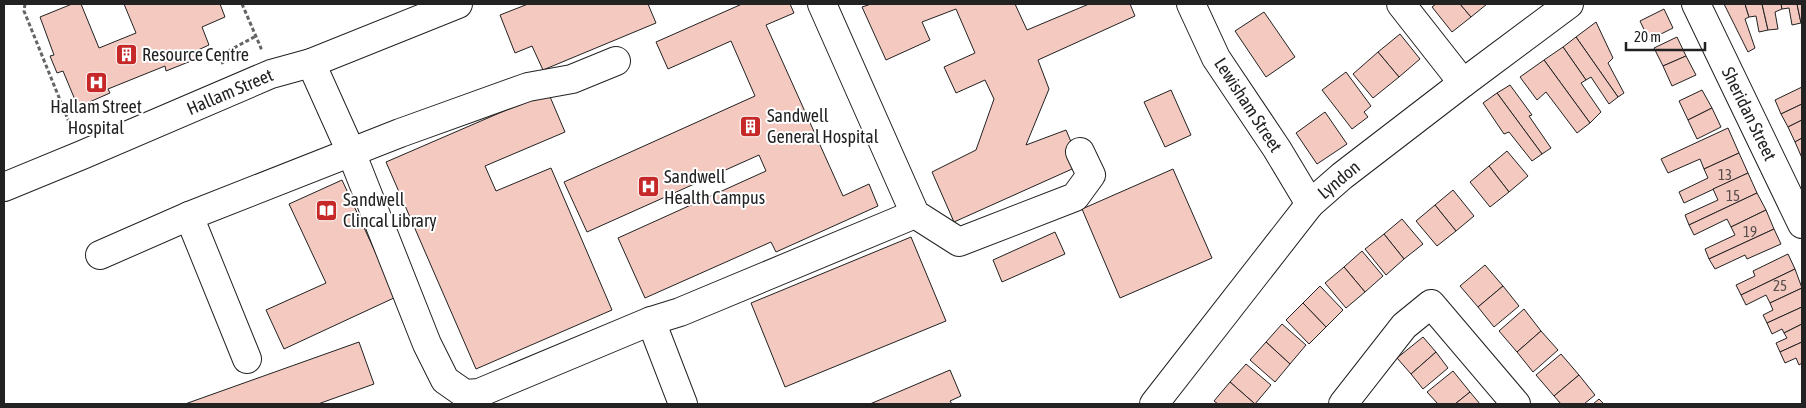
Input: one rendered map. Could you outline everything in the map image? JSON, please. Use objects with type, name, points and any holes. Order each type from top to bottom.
[{"type":"street","name":"Hallam Street","points":[[4,187],[271,74],[311,63],[458,4]]},
{"type":"street","points":[[822,4],[916,214],[959,242],[1075,197],[1091,175],[1080,152]]},
{"type":"street","name":"Lewisham Street","points":[[1191,4],[1216,58],[1310,204]]},
{"type":"street","points":[[1401,4],[1463,83]]},
{"type":"street","name":"Sheridan Street","points":[[1696,4],[1802,224]]},
{"type":"street","name":"Lyndon","points":[[1166,400],[1310,204],[1342,176],[1563,6]]},
{"type":"street","points":[[100,255],[189,216],[351,152],[528,87],[572,79],[616,61]]},
{"type":"street","points":[[311,63],[351,152],[427,344],[445,380],[465,394],[479,393],[916,214]]},
{"type":"street","points":[[189,216],[248,359]]},
{"type":"street","points":[[1343,404],[1404,326],[1431,304],[1516,404]]},
{"type":"street","points":[[651,321],[683,404]]},
{"type":"path","points":[[25,4],[24,11],[82,155]]},
{"type":"path","points":[[242,4],[261,48],[253,51]]},
{"type":"path","points":[[230,61],[223,64],[219,56],[256,36]]},
{"type":"building","name":"Resource Centre","points":[[72,4],[81,4],[99,48],[136,33],[124,4],[220,4],[225,17],[202,27],[209,45],[198,50],[201,57],[166,71],[165,66],[108,89],[110,93],[78,107],[63,71],[57,73],[50,56],[54,55],[40,17]]},
{"type":"building","points":[[528,4],[648,4],[656,23],[543,70],[532,46],[515,53],[500,15]]},
{"type":"building","name":"Sandwell General Hospital","points":[[742,4],[790,4],[794,13],[766,25],[843,196],[869,184],[878,206],[776,252],[771,242],[645,298],[618,238],[766,171],[759,155],[587,232],[564,182],[755,96],[731,41],[668,69],[656,42]]},
{"type":"building","name":"Sandwell General Hospital","points":[[871,4],[1015,4],[1027,30],[1089,4],[1130,4],[1135,16],[1038,60],[1049,89],[1026,145],[1066,130],[1081,165],[954,222],[932,172],[976,150],[994,99],[985,80],[956,93],[944,67],[975,53],[956,9],[922,22],[930,40],[886,60],[862,7]]},
{"type":"building","points":[[1436,4],[1460,4],[1471,17],[1452,32],[1432,7]]},
{"type":"building","points":[[1460,4],[1487,4],[1471,17]]},
{"type":"building","points":[[1724,4],[1745,4],[1749,17],[1745,19],[1755,48],[1748,52]]},
{"type":"building","points":[[1745,4],[1762,4],[1768,30],[1759,32],[1756,16],[1749,17]]},
{"type":"building","points":[[1762,4],[1781,4],[1782,9],[1775,12],[1778,29],[1768,30]]},
{"type":"building","points":[[1781,4],[1797,4],[1801,23],[1792,25],[1789,8],[1782,9]]},
{"type":"building","points":[[1797,4],[1802,4],[1802,23],[1801,23]]},
{"type":"building","points":[[1664,9],[1673,28],[1649,40],[1640,21]]},
{"type":"building","points":[[1264,12],[1295,57],[1266,77],[1235,31]]},
{"type":"building","points":[[1596,22],[1613,58],[1608,63],[1624,93],[1618,97],[1576,37]]},
{"type":"building","points":[[1400,34],[1420,59],[1399,77],[1378,52]]},
{"type":"building","points":[[1576,37],[1618,97],[1609,104],[1591,77],[1586,80],[1563,47]]},
{"type":"building","points":[[1677,37],[1686,56],[1663,66],[1654,48]]},
{"type":"building","points":[[1563,47],[1586,80],[1581,83],[1601,112],[1590,123],[1544,60]]},
{"type":"building","points":[[1378,52],[1399,77],[1373,98],[1353,74]]},
{"type":"building","points":[[1686,56],[1696,75],[1672,86],[1663,66]]},
{"type":"building","points":[[1544,60],[1590,123],[1577,133],[1546,92],[1537,100],[1520,77]]},
{"type":"building","points":[[1346,72],[1371,106],[1364,112],[1368,117],[1352,129],[1322,90]]},
{"type":"building","points":[[1510,85],[1532,115],[1529,116],[1551,148],[1542,154],[1497,93]]},
{"type":"building","points":[[1802,87],[1802,104],[1781,114],[1775,100]]},
{"type":"building","points":[[1171,90],[1191,135],[1165,147],[1144,102]]},
{"type":"building","points":[[1702,90],[1712,108],[1688,120],[1679,101]]},
{"type":"building","points":[[548,92],[565,132],[485,166],[496,191],[551,168],[612,310],[476,369],[386,162]]},
{"type":"building","points":[[1497,93],[1542,154],[1532,161],[1509,132],[1504,134],[1483,103]]},
{"type":"building","points":[[1802,104],[1802,120],[1788,127],[1781,114]]},
{"type":"building","points":[[1712,108],[1721,127],[1697,139],[1688,120]]},
{"type":"building","points":[[1325,112],[1347,144],[1317,164],[1296,133]]},
{"type":"building","points":[[1802,120],[1802,138],[1795,142],[1788,127]]},
{"type":"building","points":[[1728,128],[1739,153],[1704,169],[1700,159],[1668,173],[1661,159]]},
{"type":"building","points":[[1802,138],[1802,158],[1795,142]]},
{"type":"building","points":[[1507,151],[1528,176],[1509,192],[1489,166]]},
{"type":"building","points":[[1739,153],[1748,173],[1684,203],[1679,192],[1708,178],[1704,169]]},
{"type":"building","points":[[1489,166],[1509,192],[1490,207],[1470,182]]},
{"type":"building","points":[[1173,169],[1212,258],[1120,298],[1082,209]]},
{"type":"building","points":[[1748,173],[1757,193],[1689,225],[1685,215],[1718,200],[1713,189]]},
{"type":"building","points":[[342,180],[396,297],[284,349],[266,310],[326,283],[289,204]]},
{"type":"building","points":[[1453,190],[1474,216],[1456,231],[1435,205]]},
{"type":"building","points":[[1757,193],[1766,210],[1731,227],[1727,219],[1694,235],[1689,225]]},
{"type":"building","points":[[1435,205],[1456,231],[1437,246],[1416,221]]},
{"type":"building","points":[[1766,210],[1774,229],[1709,259],[1705,249],[1735,235],[1731,227]]},
{"type":"building","points":[[1402,219],[1423,244],[1404,259],[1384,234]]},
{"type":"building","points":[[1774,229],[1781,244],[1747,259],[1745,255],[1715,269],[1709,259]]},
{"type":"building","points":[[1055,232],[1065,254],[1002,282],[993,260]]},
{"type":"building","points":[[1384,234],[1404,259],[1386,275],[1365,249]]},
{"type":"building","points":[[911,237],[946,321],[785,387],[751,303]]},
{"type":"building","points":[[1362,251],[1383,276],[1365,292],[1344,267]]},
{"type":"building","points":[[1788,254],[1795,269],[1741,295],[1736,285],[1755,276],[1753,271]]},
{"type":"building","points":[[1485,265],[1503,286],[1478,307],[1460,286]]},
{"type":"building","points":[[1344,267],[1365,292],[1346,308],[1325,283]]},
{"type":"building","points":[[1795,269],[1802,288],[1770,303],[1766,295],[1746,305],[1741,295]]},
{"type":"building","points":[[1320,286],[1343,310],[1326,327],[1303,303]]},
{"type":"building","points":[[1503,286],[1519,306],[1494,327],[1478,307]]},
{"type":"building","points":[[1802,288],[1802,307],[1767,323],[1763,315],[1773,310],[1770,303]]},
{"type":"building","points":[[1303,303],[1326,327],[1309,344],[1286,320]]},
{"type":"building","points":[[1802,307],[1802,324],[1784,333],[1782,329],[1772,334],[1767,323]]},
{"type":"building","points":[[1524,309],[1541,331],[1517,352],[1499,331]]},
{"type":"building","points":[[1282,324],[1306,345],[1290,364],[1266,342]]},
{"type":"building","points":[[1802,324],[1802,342],[1780,352],[1776,343],[1787,338],[1784,333]]},
{"type":"building","points":[[1541,331],[1558,350],[1533,372],[1517,352]]},
{"type":"building","points":[[1423,337],[1436,352],[1411,374],[1397,358]]},
{"type":"building","points":[[359,342],[374,384],[318,404],[185,404]]},
{"type":"building","points":[[1266,342],[1290,364],[1275,382],[1250,360]]},
{"type":"building","points":[[1802,342],[1802,363],[1799,365],[1796,358],[1785,363],[1780,352]]},
{"type":"building","points":[[1436,352],[1448,368],[1423,389],[1411,374]]},
{"type":"building","points":[[1561,354],[1579,375],[1554,396],[1536,375]]},
{"type":"building","points":[[1246,364],[1271,385],[1255,404],[1230,382]]},
{"type":"building","points":[[950,370],[961,396],[950,401],[952,404],[870,404]]},
{"type":"building","points":[[1453,371],[1470,392],[1455,404],[1438,404],[1427,392]]},
{"type":"building","points":[[1579,375],[1595,395],[1584,404],[1561,404],[1554,396]]},
{"type":"building","points":[[1230,382],[1255,404],[1218,404],[1214,401]]},
{"type":"building","points":[[1470,392],[1480,404],[1455,404]]},
{"type":"building","points":[[1599,399],[1604,404],[1593,404]]},
{"type":"place","name":"Resource Centre","points":[[126,55]]},
{"type":"place","name":"Hallam Street Hospital","points":[[96,82]]},
{"type":"place","name":"Sandwell General Hospital","points":[[751,126]]},
{"type":"place","name":"Sandwell Health Campus","points":[[648,187]]},
{"type":"place","name":"Sandwell Clincal Library","points":[[327,210]]}]
